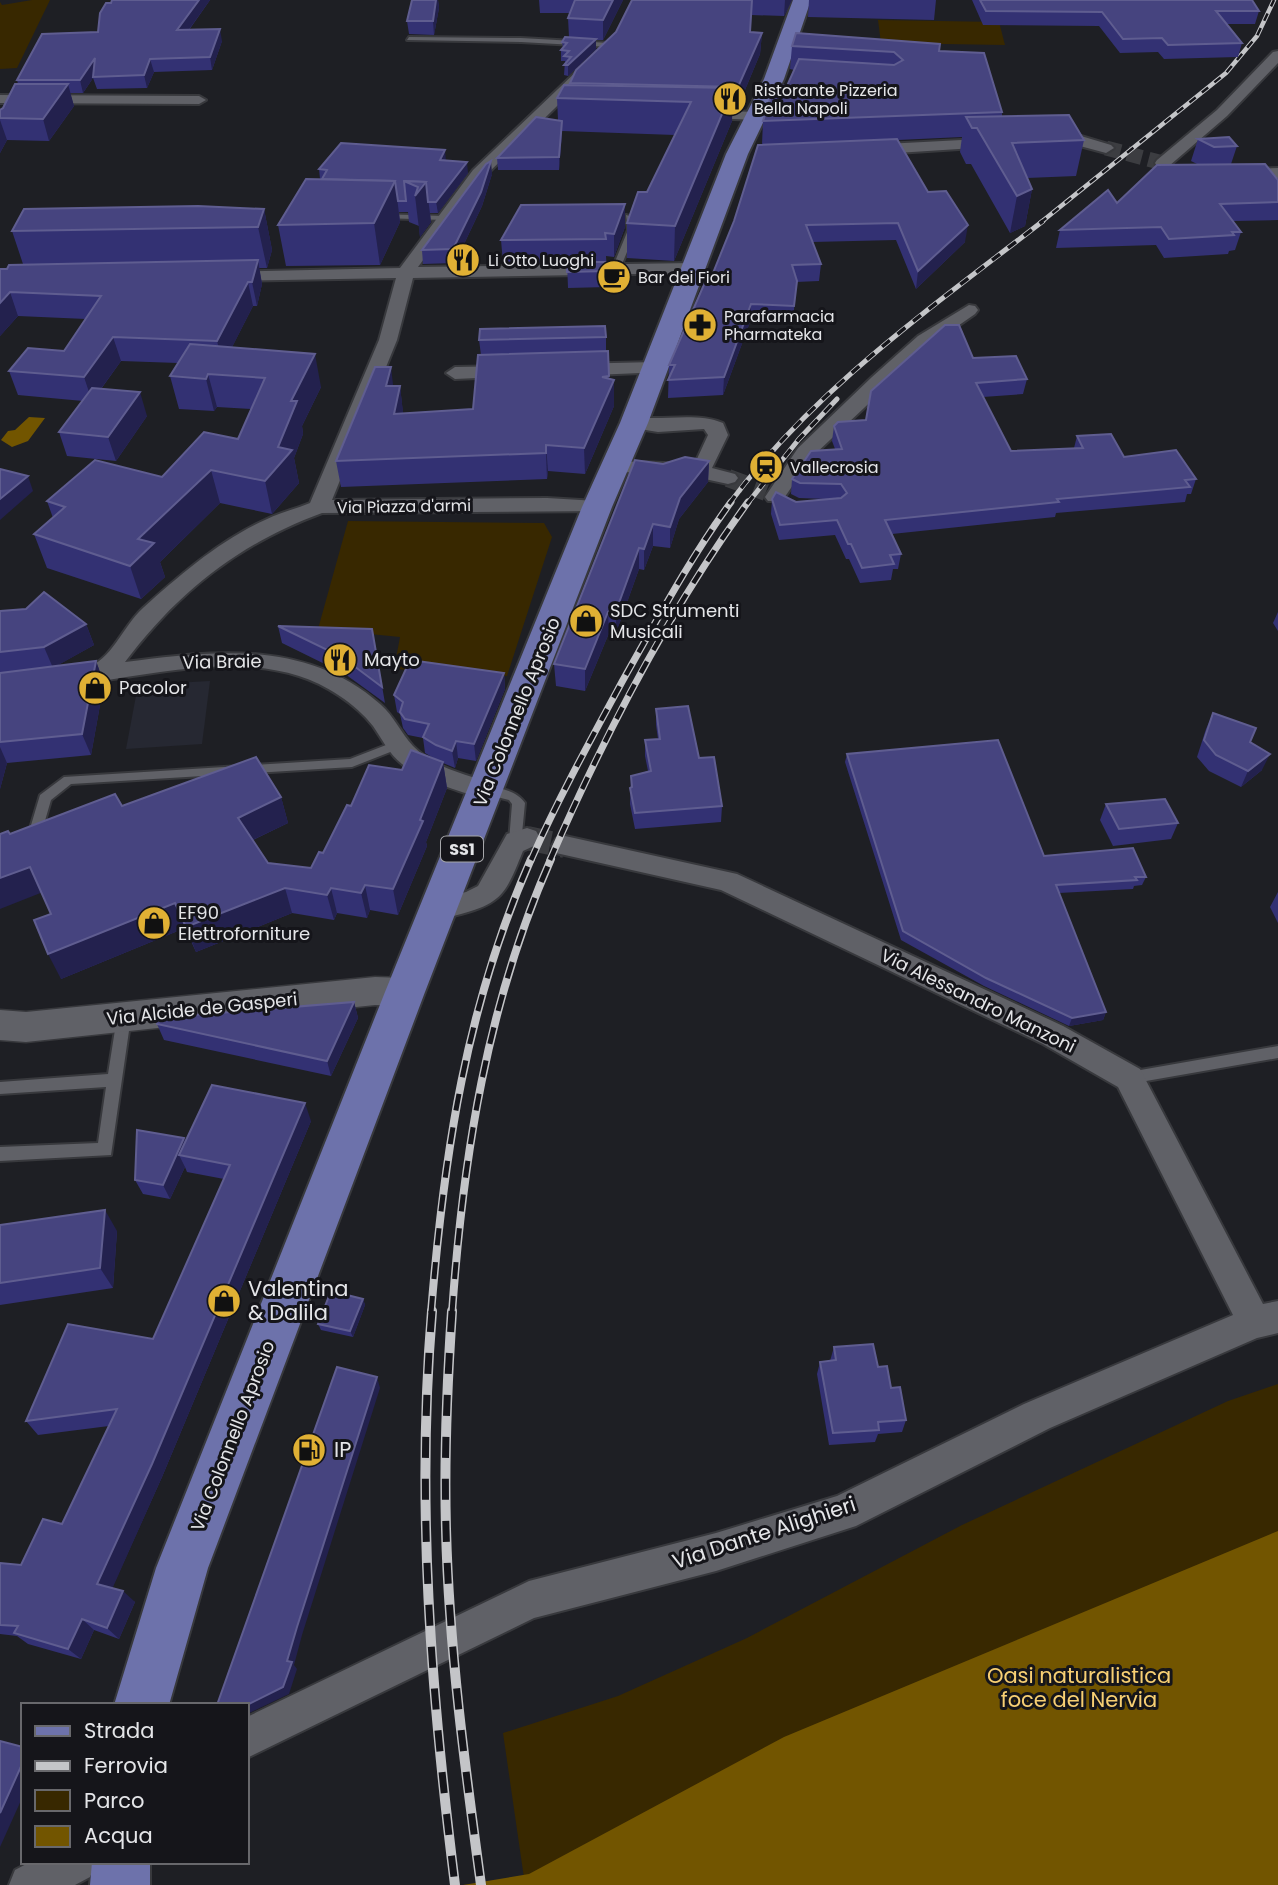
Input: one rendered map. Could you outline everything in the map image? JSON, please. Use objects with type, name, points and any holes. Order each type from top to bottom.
[{"type":"main road","name":"Via Colonnello Aprosio","points":[[142,1703],[182,1567],[597,507],[634,423],[694,268],[747,154],[759,112],[784,75],[802,0]]},
{"type":"street","points":[[319,507],[388,340],[406,272],[479,173],[550,106],[613,39]]},
{"type":"street","points":[[1184,170],[1163,163],[1222,113],[1278,55]]},
{"type":"street","points":[[5,119],[8,99],[199,100]]},
{"type":"street","points":[[550,106],[575,106]]},
{"type":"street","points":[[679,109],[759,112]]},
{"type":"street","points":[[845,152],[1081,141],[1106,148]]},
{"type":"street","points":[[1218,176],[1278,173]]},
{"type":"street","points":[[211,277],[694,268]]},
{"type":"street","points":[[401,295],[446,272]]},
{"type":"street","points":[[778,499],[805,452],[925,340],[969,310]]},
{"type":"street","points":[[455,373],[656,368]]},
{"type":"street","points":[[634,423],[658,426],[706,423],[716,427],[718,435],[704,465],[691,470]]},
{"type":"street","points":[[614,467],[691,470],[728,478]]},
{"type":"street","name":"Via Piazza d'armi","points":[[104,673],[149,616],[207,566],[238,543],[273,524],[319,507],[547,504],[597,507]]},
{"type":"street","name":"Via Braie","points":[[69,677],[182,662],[257,658],[301,667],[337,681],[372,709],[411,759],[429,769],[486,790]]},
{"type":"street","points":[[438,909],[483,898],[494,889],[511,847],[521,840]]},
{"type":"street","name":"Via Alessandro Manzoni","points":[[565,846],[727,881],[1053,1035],[1129,1078]]},
{"type":"street","name":"Via Alcide de Gasperi","points":[[0,1025],[26,1027],[374,991],[405,992]]},
{"type":"street","points":[[1129,1078],[1266,1320]]},
{"type":"street","name":"Via Dante Alighieri","points":[[248,1738],[529,1600],[716,1552],[843,1513],[1037,1416],[1266,1320]]},
{"type":"street","points":[[30,1885],[109,1868]]},
{"type":"lane","points":[[409,39],[613,39]]},
{"type":"lane","points":[[376,216],[444,218]]},
{"type":"lane","points":[[616,269],[632,230],[629,217]]},
{"type":"lane","points":[[0,853],[9,852],[35,835],[45,798],[68,780],[325,766],[352,763],[399,744]]},
{"type":"lane","points":[[486,790],[513,797],[519,803],[521,840]]},
{"type":"lane","points":[[0,1154],[105,1150],[124,1017]]},
{"type":"lane","points":[[1129,1078],[1278,1052]]},
{"type":"lane","points":[[0,1088],[114,1080]]},
{"type":"shaded area","points":[[210,681],[202,744],[126,749],[138,685]]},
{"type":"green space","points":[[50,0],[17,68],[0,69],[0,2],[2,5]]},
{"type":"green space","points":[[878,20],[999,22],[1005,45],[881,43]]},
{"type":"green space","points":[[348,521],[544,523],[552,537],[507,676],[394,669],[400,637],[318,629]]},
{"type":"green space","name":"Oasi naturalistica foce del Nervia","points":[[1278,1384],[1278,1885],[525,1885],[503,1733],[618,1696],[747,1638],[962,1525],[1228,1401]]},
{"type":"water","points":[[29,417],[45,418],[28,441],[12,447],[1,440],[8,431],[15,430]]},
{"type":"water","points":[[1278,1531],[1278,1885],[463,1885],[529,1874],[784,1737]]},
{"type":"building","points":[[112,0],[199,0],[177,30],[220,29],[210,57],[150,59],[144,75],[93,77],[95,58],[80,80],[17,80],[42,34],[98,32],[100,13],[106,3],[111,3]]},
{"type":"building","points":[[412,0],[436,0],[433,21],[407,21]]},
{"type":"building","points":[[575,0],[613,0],[603,20],[568,18]]},
{"type":"building","points":[[632,0],[752,0],[750,32],[762,33],[738,87],[570,83],[576,70],[616,32]]},
{"type":"building","points":[[980,0],[1252,0],[1259,11],[1216,11],[1242,43],[1168,45],[1162,38],[1123,39],[1102,12],[986,11]]},
{"type":"building","points":[[796,33],[940,44],[939,51],[984,53],[1002,112],[763,121],[775,84],[787,86],[799,59],[894,65],[903,60],[894,52],[792,46]]},
{"type":"building","points":[[565,37],[596,39],[568,65],[564,65],[571,57],[564,56],[569,51],[561,50],[567,43],[562,42]]},
{"type":"building","points":[[15,84],[68,84],[43,119],[0,118],[0,110]]},
{"type":"building","points":[[564,85],[733,88],[675,226],[627,223],[638,192],[647,192],[691,102],[557,98]]},
{"type":"building","points":[[1069,115],[1084,140],[1012,143],[1032,189],[1017,196],[977,128],[972,128],[966,117]]},
{"type":"building","points":[[536,117],[562,121],[559,157],[497,158]]},
{"type":"building","points":[[1229,137],[1237,146],[1214,147],[1198,139]]},
{"type":"building","points":[[897,139],[928,192],[946,191],[968,225],[918,271],[898,223],[806,225],[821,264],[792,265],[797,281],[794,306],[751,304],[724,377],[668,380],[675,365],[669,365],[709,273],[713,273],[734,221],[758,145]]},
{"type":"building","points":[[341,143],[445,150],[440,160],[467,162],[436,202],[428,202],[426,182],[404,181],[406,201],[398,201],[395,181],[322,179],[327,170],[319,169]]},
{"type":"building","points":[[491,161],[481,192],[453,249],[422,250],[486,164]]},
{"type":"building","points":[[1265,164],[1278,180],[1278,202],[1220,204],[1241,232],[1232,232],[1234,235],[1169,239],[1161,227],[1060,230],[1108,190],[1117,203],[1157,165]]},
{"type":"building","points":[[306,179],[395,181],[374,223],[278,225]]},
{"type":"building","points":[[404,181],[426,182],[415,196],[418,187]]},
{"type":"building","points":[[625,204],[614,234],[605,233],[606,239],[501,240],[521,205]]},
{"type":"building","points":[[198,206],[264,209],[258,227],[12,231],[24,209]]},
{"type":"building","points":[[258,260],[252,282],[248,282],[217,341],[113,337],[84,377],[9,371],[28,348],[64,351],[101,296],[10,292],[0,303],[0,269],[7,269],[9,265]]},
{"type":"building","points":[[567,262],[607,262],[607,271],[567,272]]},
{"type":"building","points":[[945,325],[959,325],[973,358],[1016,356],[1027,379],[976,383],[1011,451],[1083,448],[1077,436],[1111,434],[1124,457],[1176,450],[1196,479],[1185,480],[1190,487],[1057,499],[1059,502],[885,520],[901,554],[890,555],[894,564],[862,568],[837,520],[780,525],[772,499],[776,492],[796,502],[841,498],[847,493],[841,484],[800,483],[792,479],[811,451],[842,449],[834,426],[838,422],[866,420],[871,391]]},
{"type":"building","points":[[605,326],[606,337],[479,340],[480,329]]},
{"type":"building","points":[[190,344],[315,354],[291,401],[297,401],[278,447],[292,450],[265,481],[211,470],[138,539],[154,543],[130,566],[34,534],[65,507],[47,501],[95,460],[162,477],[204,432],[238,439],[265,378],[208,374],[206,379],[170,376]]},
{"type":"building","points":[[608,351],[609,376],[602,377],[614,380],[584,448],[546,445],[546,453],[336,461],[375,367],[391,367],[386,386],[400,386],[394,414],[473,409],[478,355]]},
{"type":"building","points":[[92,388],[140,392],[108,437],[59,432]]},
{"type":"building","points":[[685,457],[709,461],[680,498],[670,527],[653,524],[644,549],[639,548],[616,611],[608,612],[585,669],[554,664],[635,460],[663,464]]},
{"type":"building","points":[[0,469],[28,476],[0,499]]},
{"type":"building","points":[[44,592],[86,624],[44,647],[0,652],[0,611],[26,609]]},
{"type":"building","points":[[278,626],[372,629],[382,687],[342,657]]},
{"type":"building","points":[[410,660],[504,673],[474,744],[456,741],[452,751],[423,737],[429,724],[405,719],[400,712],[403,702],[394,695]]},
{"type":"building","points":[[96,661],[82,734],[0,742],[0,673]]},
{"type":"building","points":[[688,706],[699,758],[714,757],[722,806],[635,813],[630,788],[631,776],[651,771],[645,740],[660,739],[656,709]]},
{"type":"building","points":[[1213,713],[1256,728],[1250,742],[1270,754],[1248,771],[1216,755],[1204,740]]},
{"type":"building","points":[[998,740],[1044,856],[1133,848],[1146,877],[1135,877],[1137,880],[1056,885],[1106,1012],[1072,1018],[986,978],[903,931],[847,754]]},
{"type":"building","points":[[411,750],[443,762],[420,820],[423,821],[393,889],[365,885],[361,893],[331,888],[327,895],[285,888],[186,927],[175,903],[48,954],[34,920],[51,914],[30,867],[0,878],[0,834],[8,831],[10,834],[115,794],[122,806],[256,757],[281,797],[238,818],[268,863],[311,868],[319,852],[323,853],[347,805],[351,806],[369,765],[402,770]]},
{"type":"building","points":[[1165,799],[1178,823],[1119,829],[1106,804]]},
{"type":"building","points":[[354,1002],[327,1061],[157,1024],[157,1018]]},
{"type":"building","points":[[212,1085],[305,1103],[152,1464],[97,1584],[123,1591],[107,1628],[82,1619],[68,1649],[14,1633],[18,1626],[0,1625],[0,1563],[21,1565],[43,1519],[62,1524],[117,1409],[26,1421],[68,1324],[153,1339],[230,1165],[179,1155]]},
{"type":"building","points":[[137,1130],[184,1138],[163,1185],[135,1180]]},
{"type":"building","points":[[105,1210],[100,1268],[0,1283],[0,1225]]},
{"type":"building","points":[[331,1291],[363,1299],[350,1331],[318,1324]]},
{"type":"building","points":[[873,1344],[878,1367],[887,1366],[891,1388],[900,1387],[906,1420],[878,1422],[879,1430],[833,1433],[820,1362],[836,1360],[834,1347]]},
{"type":"building","points":[[337,1367],[377,1377],[297,1627],[287,1661],[292,1662],[283,1687],[248,1704],[218,1703]]},
{"type":"building","points":[[0,1741],[21,1746],[21,1766],[0,1813]]},
{"type":"tunnel","points":[[1106,148],[1163,163]]},
{"type":"tunnel","points":[[728,478],[766,492]]},
{"type":"tunnel","points":[[527,838],[565,846]]},
{"type":"railway","points":[[1040,223],[1226,73],[1257,36],[1274,0]]},
{"type":"railway","points":[[729,504],[762,462],[836,387],[917,318],[1043,221]]},
{"type":"railway","points":[[747,504],[799,439],[837,399]]},
{"type":"railway","points":[[531,860],[623,680],[688,567],[731,502]]},
{"type":"railway","points":[[550,860],[592,767],[639,676],[691,587],[748,502]]},
{"type":"railway","points":[[431,1313],[451,1138],[474,1025],[490,969],[531,859]]},
{"type":"railway","points":[[452,1313],[471,1139],[494,1025],[510,969],[551,859]]},
{"type":"railway","points":[[432,1311],[425,1455],[428,1598],[439,1742],[455,1885]]},
{"type":"railway","points":[[452,1311],[445,1502],[450,1619],[481,1885]]},
{"type":"place","name":"Ristorante Pizzeria Bella Napoli","points":[[730,99]]},
{"type":"place","name":"Li Otto Luoghi","points":[[463,260]]},
{"type":"place","name":"Bar dei Fiori","points":[[614,277]]},
{"type":"place","name":"Parafarmacia Pharmateka","points":[[700,325]]},
{"type":"place","name":"Vallecrosia","points":[[766,467]]},
{"type":"place","name":"SDC Strumenti Musicali","points":[[586,621]]},
{"type":"place","name":"Mayto","points":[[340,660]]},
{"type":"place","name":"Pacolor","points":[[95,688]]},
{"type":"place","name":"EF90 Elettroforniture","points":[[154,923]]},
{"type":"place","name":"Valentina & Dalila","points":[[224,1301]]},
{"type":"place","name":"IP","points":[[309,1450]]}]
